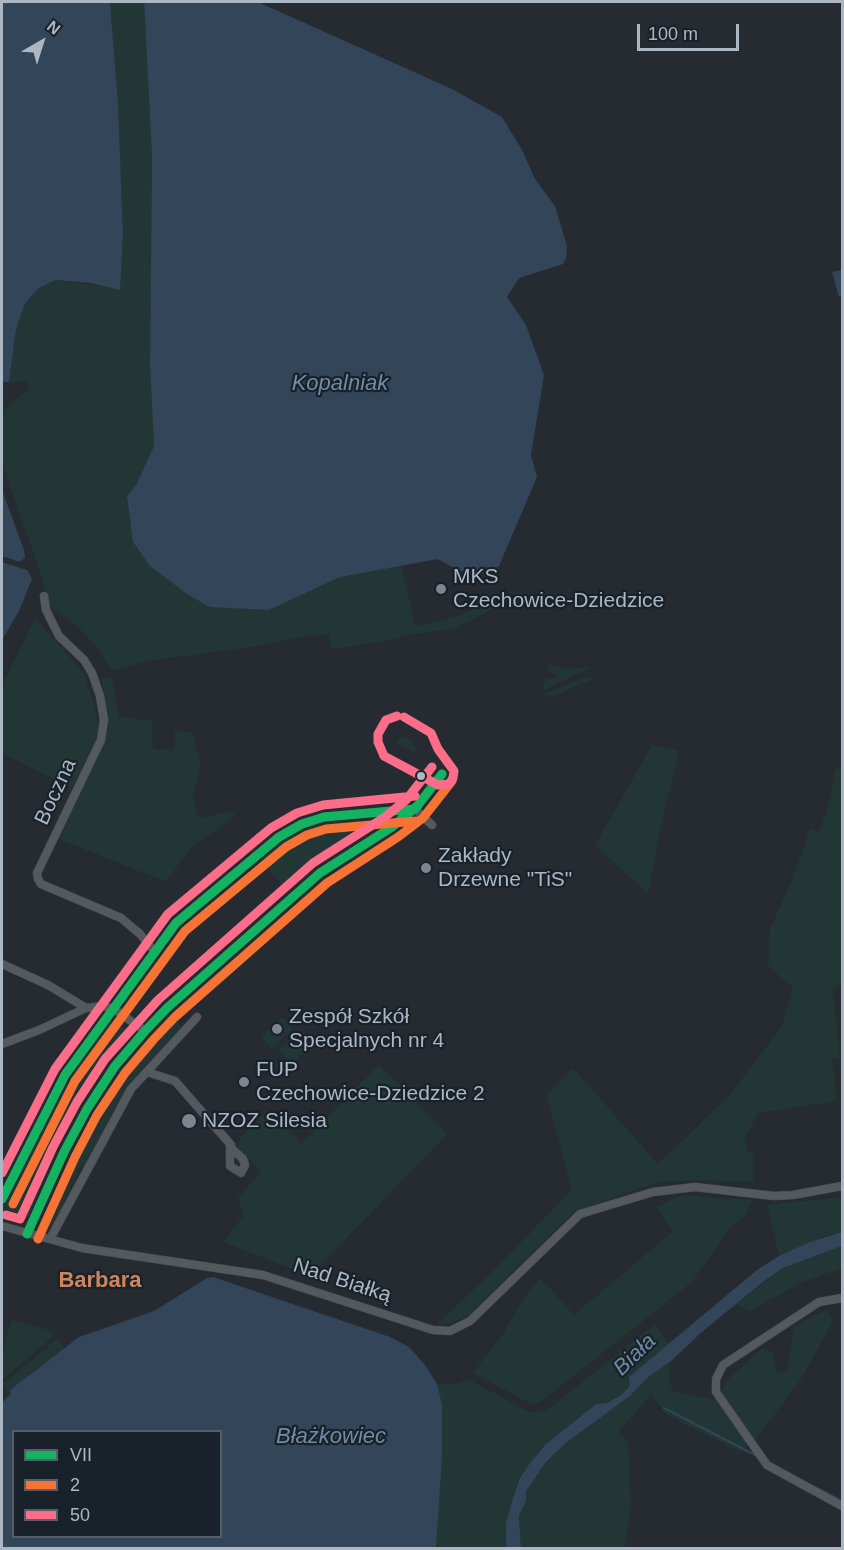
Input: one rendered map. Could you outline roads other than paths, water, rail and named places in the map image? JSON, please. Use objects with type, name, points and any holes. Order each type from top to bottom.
[{"type":"street","name":"Boczna","points":[[44,596],[46,610],[59,636],[84,660],[92,673],[100,696],[104,720],[101,740],[38,873],[38,879],[41,884],[121,918],[140,934],[154,951]]},
{"type":"street","points":[[27,1234],[87,1109],[115,1066],[145,1031],[167,1008],[320,873],[392,827],[415,809],[442,774]]},
{"type":"street","points":[[2,1199],[65,1075],[154,951],[177,923],[233,874],[279,837],[302,824],[324,817],[415,809],[432,825]]},
{"type":"street","points":[[2,964],[48,985],[86,1008]]},
{"type":"street","points":[[2,1044],[86,1008],[103,1006],[114,1009],[145,1031]]},
{"type":"street","points":[[50,1239],[130,1089],[197,1017]]},
{"type":"street","points":[[147,1072],[175,1081],[231,1145],[230,1147]]},
{"type":"street","name":"Nad Białką","points":[[2,1226],[82,1248],[263,1275],[433,1330],[450,1331],[470,1321],[580,1214],[653,1192],[695,1187],[774,1196],[843,1186]]},
{"type":"street","points":[[843,1298],[819,1302],[723,1365],[716,1379],[716,1392],[767,1465],[843,1506]]},
{"type":"water","points":[[2,2],[110,2],[118,103],[123,233],[120,290],[90,283],[56,280],[39,288],[25,303],[16,329],[9,382],[2,382]]},
{"type":"water","name":"Kopalniak","points":[[144,2],[258,2],[452,89],[502,117],[522,150],[535,179],[555,206],[567,246],[563,264],[519,278],[507,297],[526,325],[544,375],[531,455],[537,477],[499,566],[478,576],[457,570],[438,559],[340,577],[269,610],[210,607],[187,594],[150,566],[133,542],[127,496],[136,485],[154,446],[150,364],[152,155]]},
{"type":"water","points":[[842,270],[842,295],[839,297],[832,272]]},
{"type":"water","points":[[2,490],[24,550],[25,558],[19,562],[2,556]]},
{"type":"water","points":[[2,562],[27,570],[32,579],[19,611],[2,640]]},
{"type":"water","points":[[842,1232],[842,1246],[783,1268],[763,1282],[703,1331],[670,1362],[648,1377],[630,1396],[567,1442],[546,1462],[526,1491],[526,1501],[519,1516],[521,1548],[506,1548],[506,1523],[520,1478],[546,1444],[596,1404],[607,1403],[621,1395],[630,1386],[629,1377],[757,1270],[779,1256],[810,1242]]},
{"type":"water","name":"Błażkowiec","points":[[213,1277],[390,1337],[409,1347],[425,1365],[437,1384],[442,1404],[442,1456],[436,1548],[2,1548],[2,1403],[11,1393],[10,1390],[79,1337],[154,1311],[207,1278]]},
{"type":"waterway","points":[[664,1408],[755,1455]]},
{"type":"waterway","points":[[809,1484],[842,1501]]},
{"type":"place","name":"MKS Czechowice-Dziedzice","points":[[441,589]]},
{"type":"place","name":"Zakłady Drzewne \"TiS\"","points":[[426,868]]},
{"type":"place","name":"Zespół Szkół Specjalnych nr 4","points":[[277,1029]]},
{"type":"place","name":"FUP Czechowice-Dziedzice 2","points":[[244,1082]]},
{"type":"place","name":"NZOZ Silesia","points":[[189,1121]]},
{"type":"district","name":"Barbara","points":[[100,1281]]},
{"type":"water label","name":"Biała","points":[[635,1355]]}]
